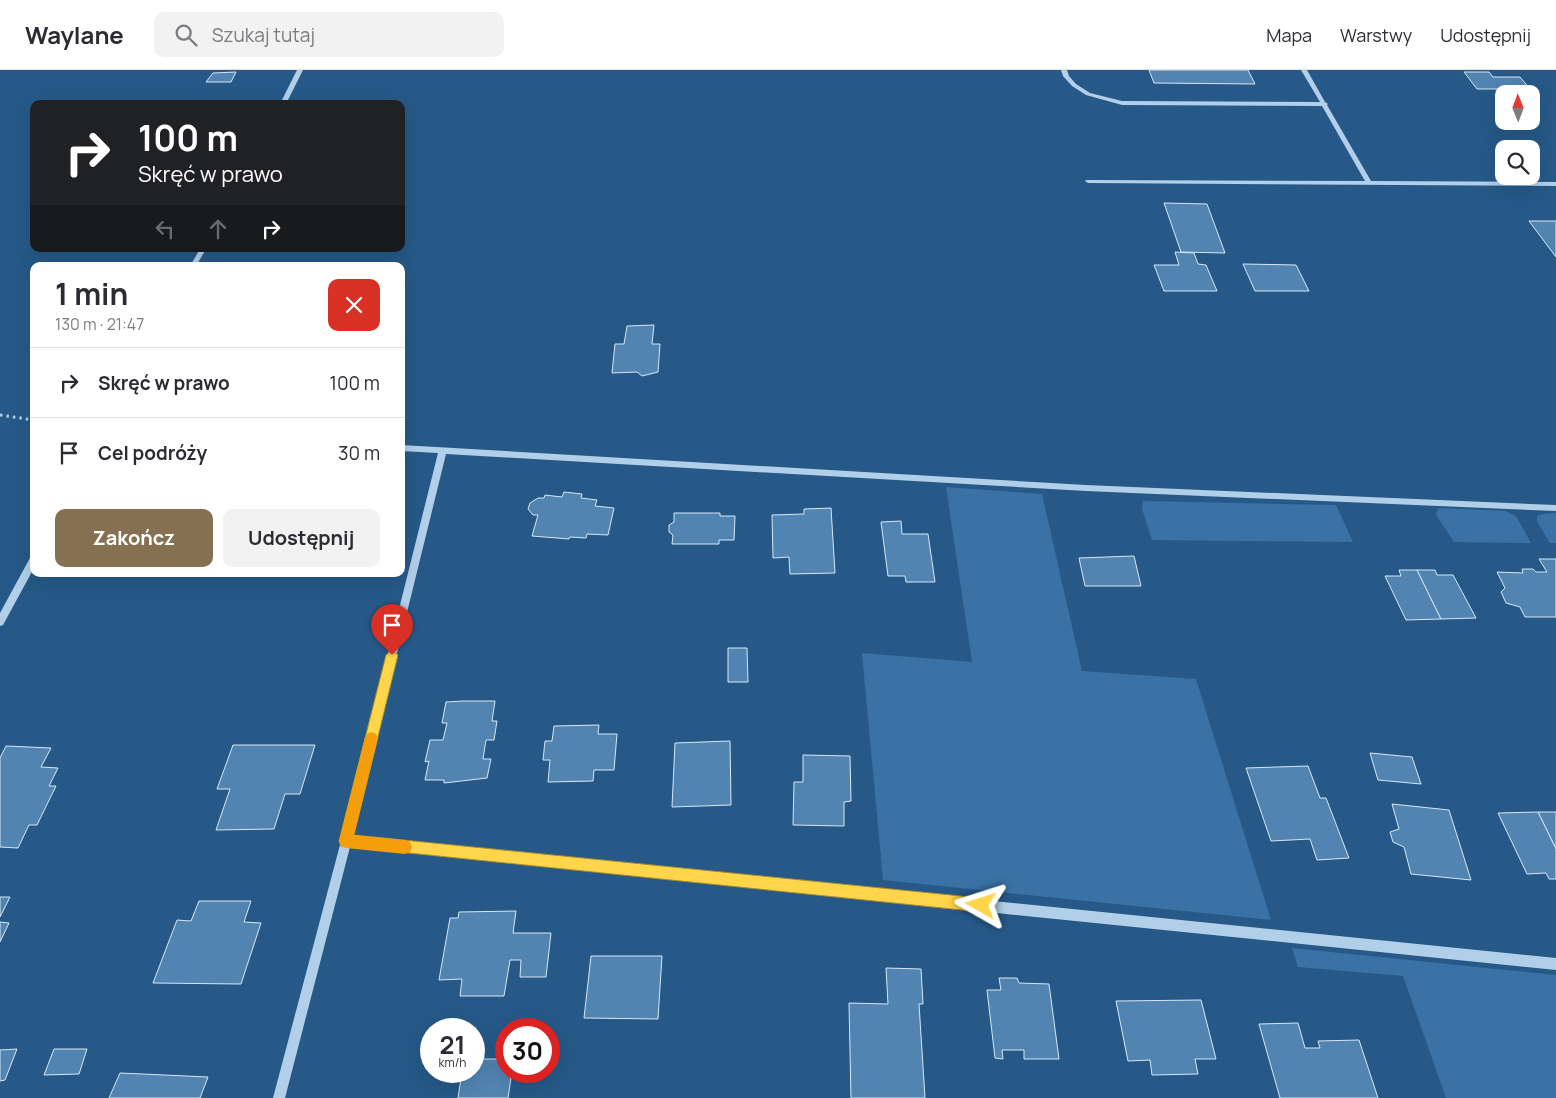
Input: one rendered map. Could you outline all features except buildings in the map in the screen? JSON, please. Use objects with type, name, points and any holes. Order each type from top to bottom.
[{"type":"street","points":[[284,100],[300,70]]},
{"type":"street","points":[[1064,70],[1066,76],[1074,85],[1088,94],[1122,103],[1325,104]]},
{"type":"street","points":[[1304,70],[1369,183]]},
{"type":"street","points":[[1088,182],[1556,184]]},
{"type":"street","points":[[405,448],[1077,488],[1556,508]]},
{"type":"street","points":[[279,1098],[346,841],[443,451]]},
{"type":"street","points":[[0,622],[30,566]]},
{"type":"street","points":[[346,841],[1556,964]]},
{"type":"path","points":[[0,415],[30,419]]},
{"type":"shaded area","points":[[946,487],[1042,494],[1082,671],[1196,679],[1271,920],[883,880],[862,653],[972,662]]},
{"type":"shaded area","points":[[1143,501],[1336,505],[1353,542],[1152,540],[1142,509]]},
{"type":"shaded area","points":[[1438,508],[1505,511],[1516,516],[1531,543],[1454,542],[1436,515]]},
{"type":"shaded area","points":[[1556,513],[1556,543],[1550,543],[1537,522],[1537,516]]},
{"type":"shaded area","points":[[1292,948],[1556,975],[1556,1098],[1446,1098],[1403,976],[1298,967]]},
{"type":"slow traffic","points":[[371,738],[346,841],[405,847]]},
{"type":"route","points":[[392,655],[346,841],[981,905]]}]
